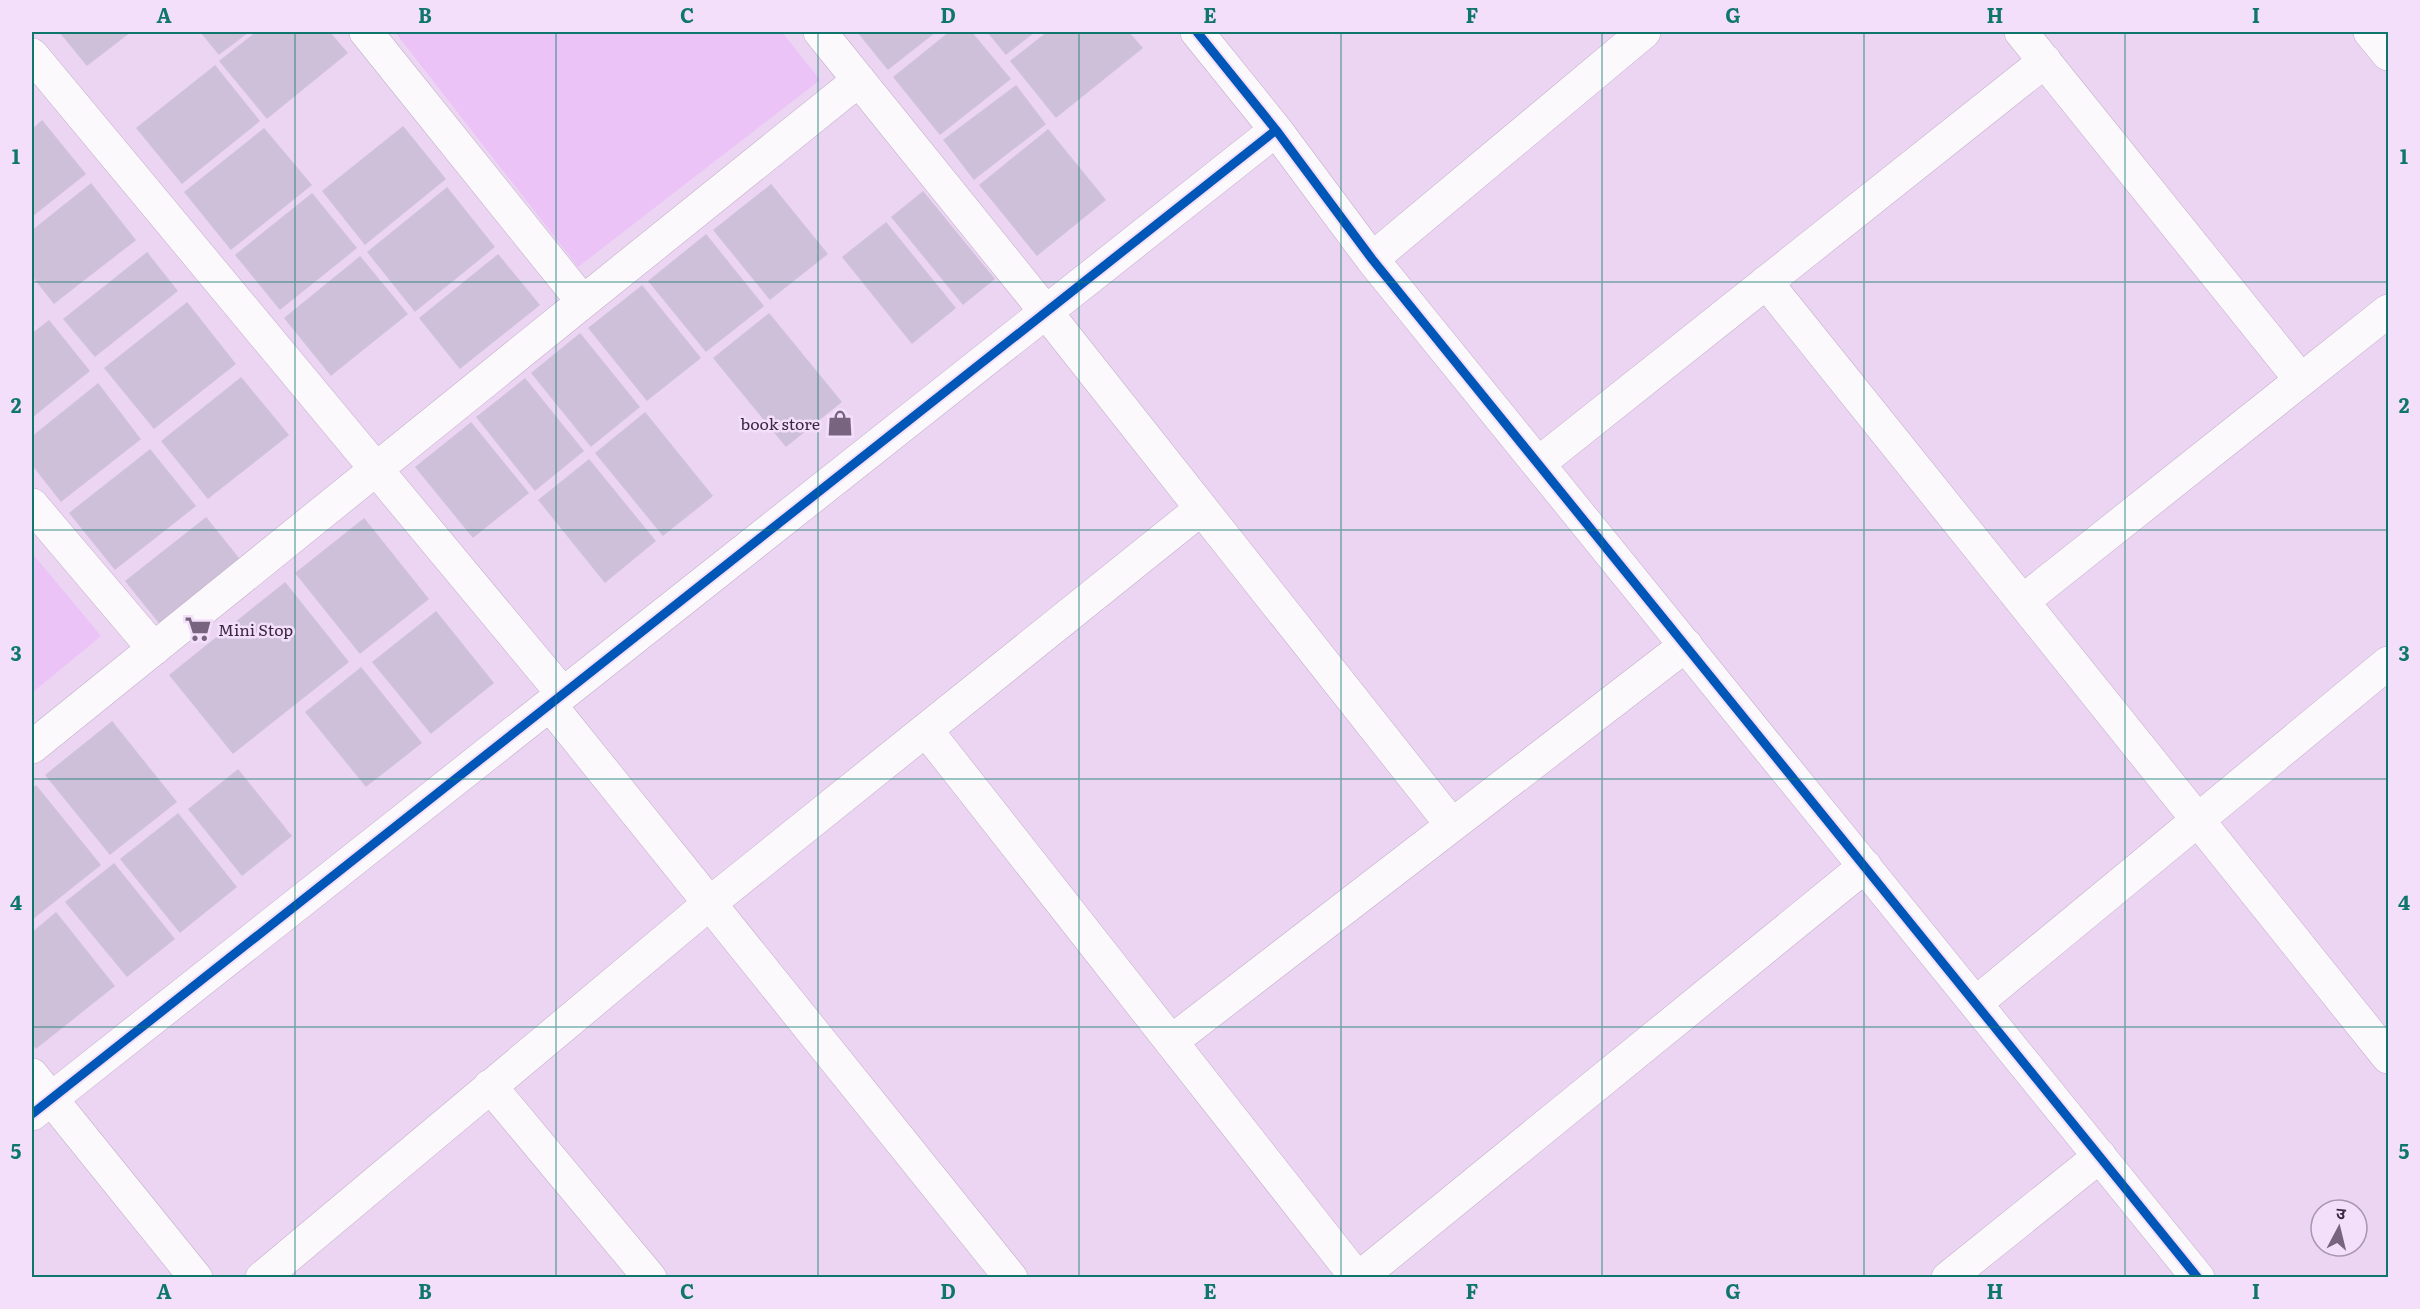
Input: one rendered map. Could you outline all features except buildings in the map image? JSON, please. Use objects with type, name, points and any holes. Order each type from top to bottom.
[{"type":"street","points":[[366,32],[582,302]]},
{"type":"street","points":[[820,32],[1046,312],[1452,825]]},
{"type":"street","points":[[1372,259],[1644,32]]},
{"type":"street","points":[[2021,32],[2301,380]]},
{"type":"street","points":[[2370,32],[2388,54]]},
{"type":"street","points":[[1206,35],[1372,259],[2199,1278]]},
{"type":"street","points":[[32,55],[376,469],[556,699],[710,903],[1011,1278]]},
{"type":"street","points":[[1539,464],[2045,61]]},
{"type":"street","points":[[32,747],[859,80]]},
{"type":"street","points":[[196,1278],[38,1096],[556,699],[1276,130]]},
{"type":"street","points":[[1766,282],[2198,819],[2382,1036]]},
{"type":"street","points":[[2023,601],[2388,311]]},
{"type":"street","points":[[32,505],[154,649]]},
{"type":"street","points":[[262,1278],[710,903],[1201,509]]},
{"type":"street","points":[[1172,1041],[1686,645]]},
{"type":"street","points":[[1976,1003],[2388,663]]},
{"type":"street","points":[[926,730],[1358,1278],[1865,866]]},
{"type":"street","points":[[490,1086],[650,1278]]},
{"type":"street","points":[[1948,1278],[2100,1156]]},
{"type":"shaded area","points":[[395,32],[782,32],[820,80],[578,267]]},
{"type":"shaded area","points":[[32,553],[101,636],[32,693]]},
{"type":"cycle path","points":[[1197,32],[1276,130],[1372,259],[2198,1278]]},
{"type":"cycle path","points":[[32,1114],[1276,130]]},
{"type":"place","name":"book store","points":[[840,423]]},
{"type":"place","name":"Mini Stop","points":[[198,629]]}]
